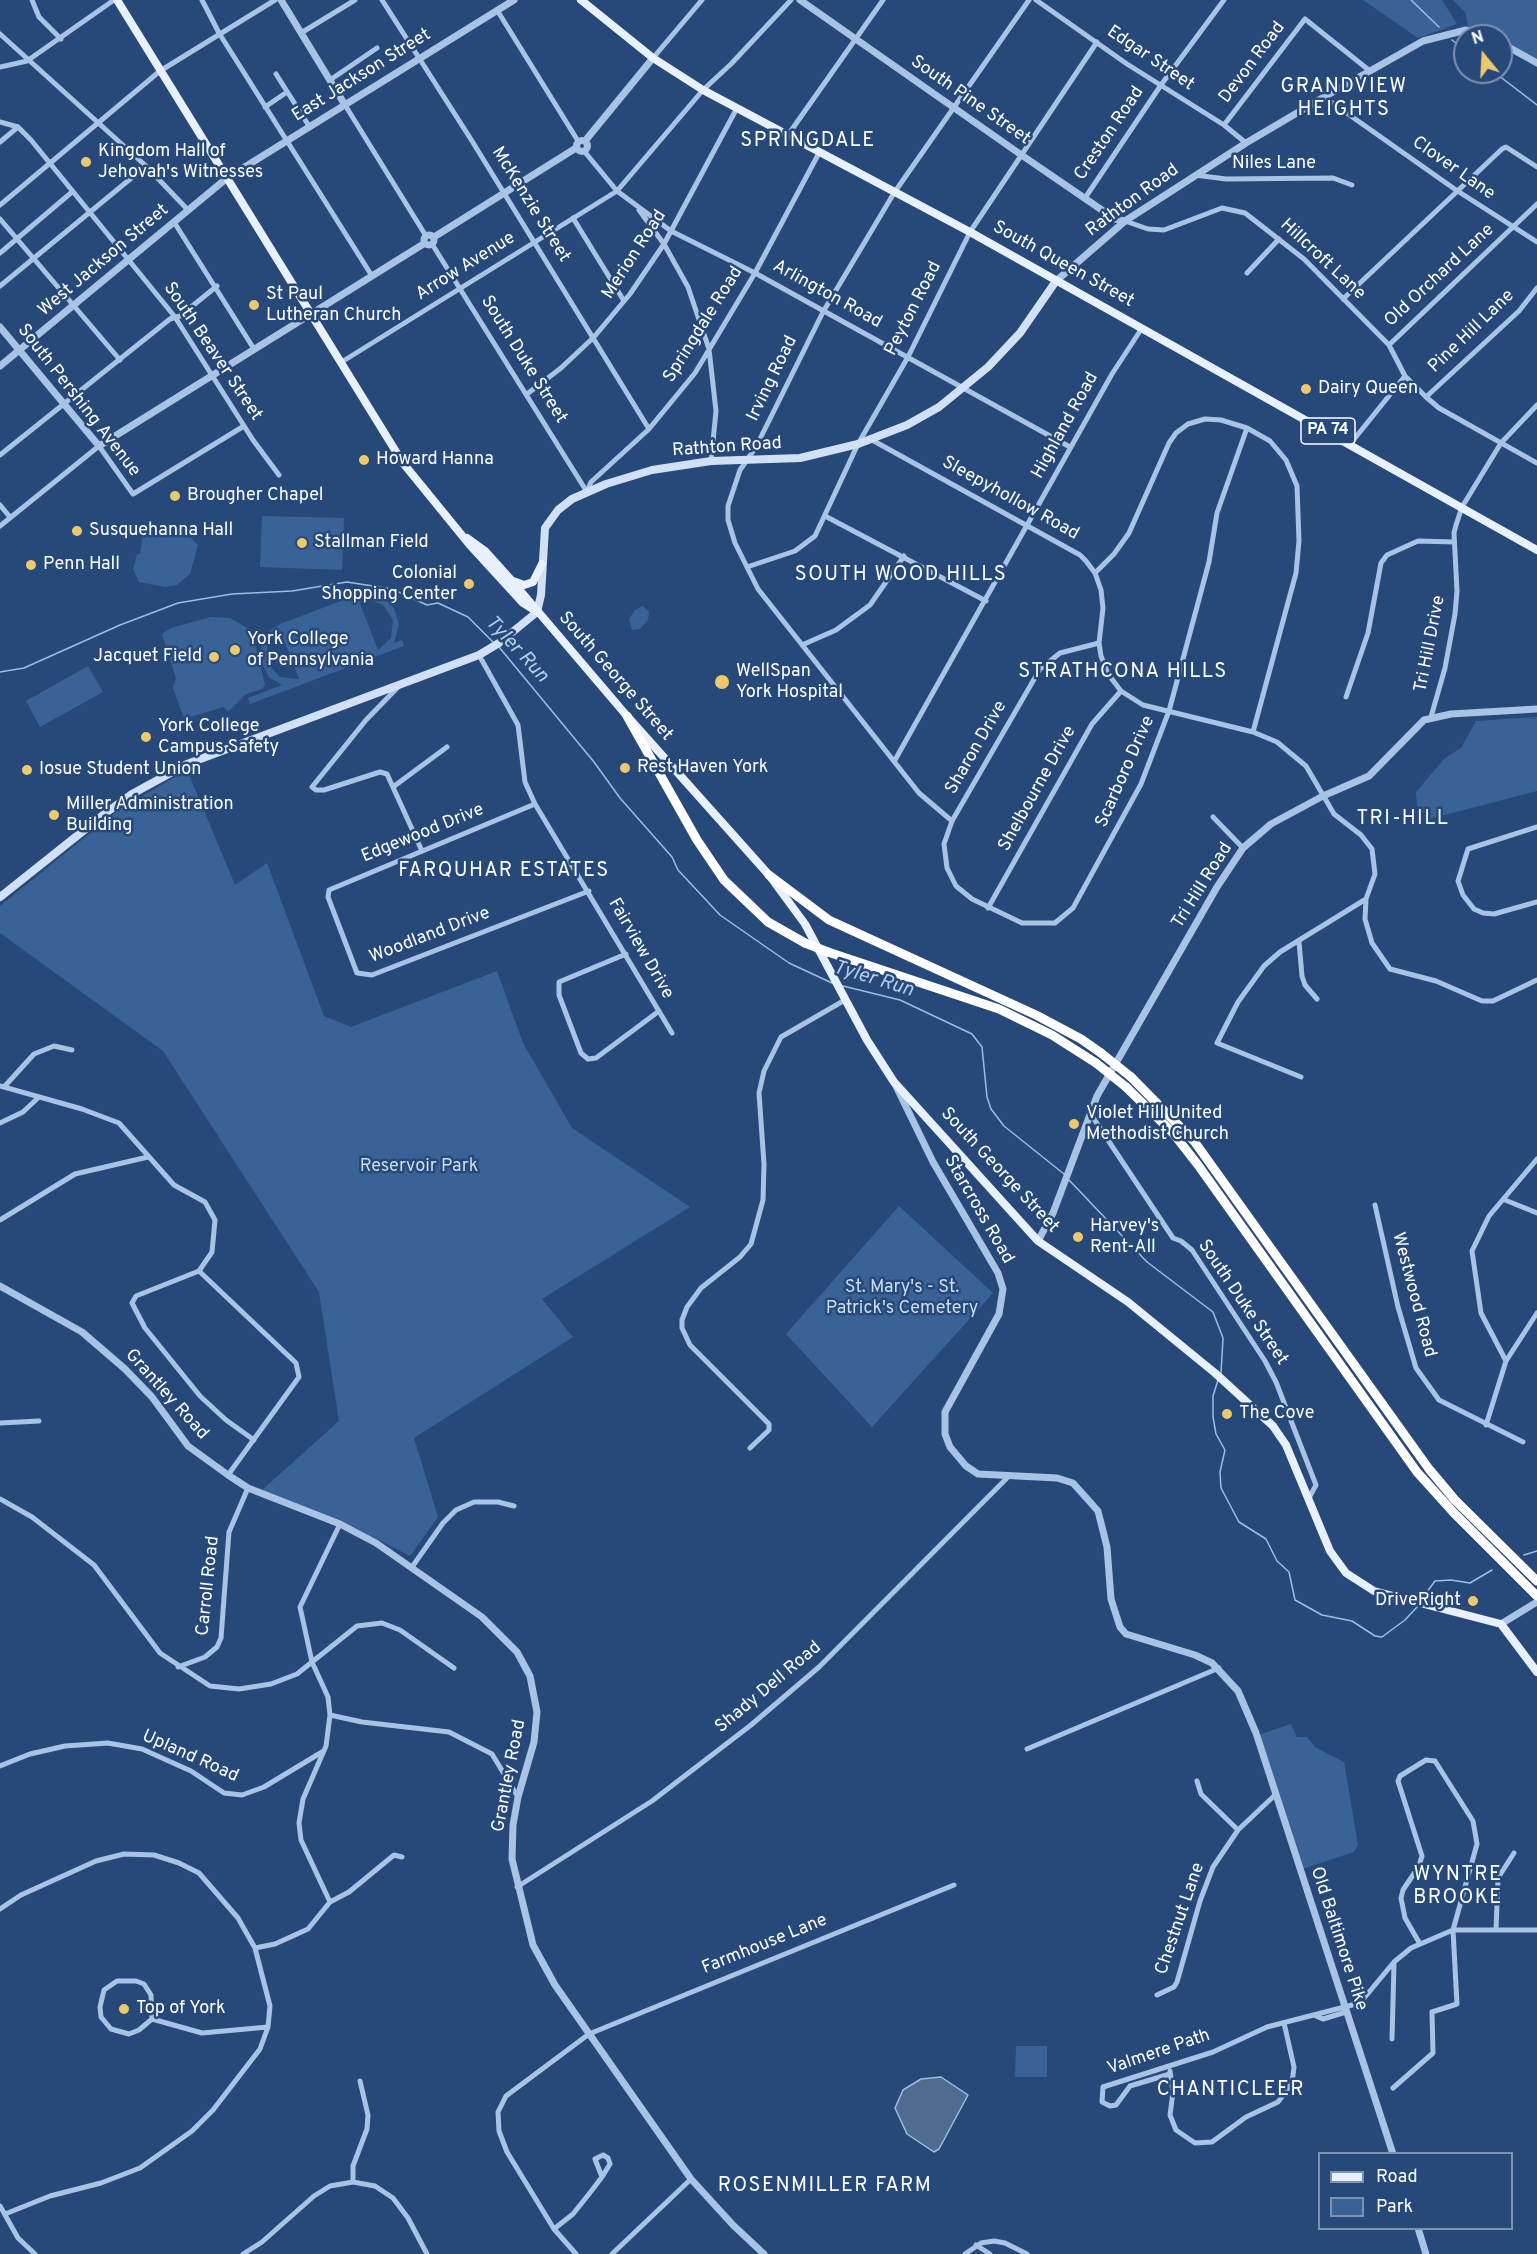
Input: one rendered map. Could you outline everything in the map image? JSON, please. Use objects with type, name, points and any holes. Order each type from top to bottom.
[{"type":"highway","points":[[627,716],[697,840],[724,880],[768,922],[805,943],[999,1009],[1052,1035],[1095,1063],[1125,1087],[1173,1133],[1417,1472],[1454,1514],[1537,1596]]},
{"type":"highway","points":[[769,874],[829,920],[1036,1015],[1081,1039],[1131,1077],[1194,1141],[1429,1469],[1455,1500],[1537,1581]]},
{"type":"main road","name":"South George Street","points":[[116,0],[403,463],[523,603],[537,612]]},
{"type":"main road","name":"South Queen Street","points":[[580,0],[653,58],[702,90],[970,232],[1351,443],[1537,550]]},
{"type":"main road","name":"Rathton Road","points":[[537,612],[541,595],[543,540],[550,519],[572,499],[652,470],[711,461],[800,458],[872,440],[907,425],[963,388],[988,368],[1020,333],[1056,281]]},
{"type":"main road","name":"South George Street","points":[[467,538],[485,551],[512,581],[627,716],[769,874],[805,924],[845,1000],[894,1082],[1038,1241],[1128,1302],[1215,1373],[1263,1415],[1280,1434],[1330,1551],[1346,1573],[1374,1591],[1501,1624]]},
{"type":"main road","points":[[512,581],[520,585],[529,584],[536,578],[542,564]]},
{"type":"main road","points":[[0,897],[107,812],[160,778],[244,741],[479,654],[496,645],[537,612]]},
{"type":"main road","points":[[1501,1624],[1537,1672]]},
{"type":"street","points":[[32,0],[39,17],[61,39]]},
{"type":"street","points":[[0,68],[27,61],[116,0]]},
{"type":"street","points":[[202,0],[219,33],[372,276]]},
{"type":"street","points":[[0,205],[160,71],[275,0]]},
{"type":"street","name":"South Duke Street","points":[[281,0],[587,492]]},
{"type":"street","points":[[301,33],[355,0]]},
{"type":"street","name":"McKenzie Street","points":[[382,0],[594,337],[649,429]]},
{"type":"street","name":"East Jackson Street","points":[[226,178],[514,0]]},
{"type":"street","points":[[0,526],[99,446],[580,143],[702,0]]},
{"type":"street","name":"Arrow Avenue","points":[[340,363],[617,191],[702,90],[731,64],[791,0]]},
{"type":"street","name":"South Pine Street","points":[[800,0],[1115,219],[1125,221]]},
{"type":"street","points":[[788,135],[883,0]]},
{"type":"street","name":"Irving Road","points":[[952,821],[919,793],[758,589],[735,543],[728,513],[730,495],[746,461],[756,447],[823,312],[894,193],[1029,0]]},
{"type":"street","name":"Edgar Street","points":[[1036,0],[1224,125],[1246,143]]},
{"type":"street","name":"Creston Road","points":[[1085,198],[1161,85],[1224,0]]},
{"type":"street","points":[[497,10],[584,151]]},
{"type":"street","name":"Devon Road","points":[[1224,125],[1305,20],[1370,71]]},
{"type":"street","name":"Rathton Road","points":[[1056,281],[1125,221],[1246,143],[1423,41],[1453,32]]},
{"type":"street","points":[[0,34],[27,61],[146,166],[189,210]]},
{"type":"street","name":"Peyton Road","points":[[747,567],[806,545],[815,536],[858,444],[908,357],[970,232],[1097,42]]},
{"type":"street","points":[[330,80],[377,48]]},
{"type":"street","points":[[1513,50],[1537,63]]},
{"type":"street","points":[[276,74],[309,126]]},
{"type":"street","points":[[265,106],[287,92]]},
{"type":"street","name":"Clover Lane","points":[[1324,97],[1456,190],[1537,242]]},
{"type":"street","name":"Merion Road","points":[[527,394],[561,368],[594,337],[624,301],[664,244],[737,108]]},
{"type":"street","points":[[0,122],[18,127]]},
{"type":"street","points":[[0,142],[18,127]]},
{"type":"street","name":"South Beaver Street","points":[[18,127],[175,317],[267,462],[279,475]]},
{"type":"street","points":[[1343,299],[1502,149],[1506,147],[1537,167]]},
{"type":"street","name":"Arlington Road","points":[[584,151],[617,191],[671,231],[755,273],[1070,447]]},
{"type":"street","name":"Springdale Road","points":[[587,492],[591,482],[649,429],[681,391],[755,273],[819,153]]},
{"type":"street","points":[[0,286],[146,166]]},
{"type":"street","name":"Niles Lane","points":[[1196,175],[1226,179],[1333,178],[1352,184]]},
{"type":"street","name":"West Jackson Street","points":[[0,366],[226,178]]},
{"type":"street","points":[[0,253],[72,192]]},
{"type":"street","points":[[635,204],[664,244],[688,287],[709,349],[716,411],[711,461]]},
{"type":"street","name":"Old Orchard Lane","points":[[1389,345],[1537,204]]},
{"type":"street","name":"Hillcroft Lane","points":[[1125,221],[1148,229],[1164,230],[1208,211],[1234,209],[1245,213],[1304,259],[1389,345],[1405,376],[1426,397],[1439,408],[1537,463]]},
{"type":"street","points":[[573,218],[624,301]]},
{"type":"street","points":[[0,219],[120,360]]},
{"type":"street","points":[[174,222],[217,286],[254,349]]},
{"type":"street","points":[[1247,273],[1279,239]]},
{"type":"street","points":[[0,455],[217,286]]},
{"type":"street","name":"Pine Hill Lane","points":[[1426,397],[1519,311],[1537,288]]},
{"type":"street","name":"South Pershing Avenue","points":[[0,327],[99,446],[133,494],[244,426]]},
{"type":"street","name":"Highland Road","points":[[895,760],[1029,526],[1070,447],[1112,374],[1142,328]]},
{"type":"street","points":[[1351,443],[1405,376]]},
{"type":"street","name":"Tri Hill Drive","points":[[1431,717],[1449,651],[1455,614],[1457,591],[1454,542],[1456,525],[1462,507],[1501,443],[1537,405]]},
{"type":"street","points":[[1253,732],[1296,573],[1299,541],[1298,500],[1291,469],[1270,441],[1231,422],[1205,419],[1188,424],[1176,433],[1129,533],[1114,554],[1095,573],[1103,608],[1099,643],[1108,674],[1121,691],[1143,705],[1253,732],[1277,742],[1306,766],[1334,814],[1361,835],[1372,849],[1375,874],[1366,899],[1365,919],[1379,956],[1390,969],[1436,981],[1482,1001],[1493,1001],[1537,980]]},
{"type":"street","name":"Scarboro Drive","points":[[972,899],[1009,919],[1034,925],[1055,923],[1073,908],[1110,845],[1141,784],[1169,711],[1209,562],[1217,513],[1246,429]]},
{"type":"street","name":"Sleepyhollow Road","points":[[872,440],[1080,555],[1095,573]]},
{"type":"street","points":[[0,505],[10,517]]},
{"type":"street","points":[[825,516],[986,601]]},
{"type":"street","points":[[1346,697],[1368,633],[1376,577],[1381,563],[1387,555],[1418,541],[1454,542]]},
{"type":"street","points":[[802,645],[836,630],[870,604],[904,556]]},
{"type":"street","name":"Sharon Drive","points":[[972,899],[956,886],[943,855],[944,844],[952,821],[1040,669],[1060,653],[1099,643]]},
{"type":"street","name":"Fairview Drive","points":[[479,654],[518,725],[525,782],[535,804],[672,1033]]},
{"type":"street","points":[[403,681],[366,720],[312,787],[315,790],[324,790],[380,772],[387,774],[422,851]]},
{"type":"street","name":"Shelbourne Drive","points":[[988,908],[1092,724],[1121,691]]},
{"type":"street","points":[[1431,717],[1537,709]]},
{"type":"street","name":"Tri Hill Road","points":[[1038,1241],[1053,1213],[1089,1111],[1217,887],[1243,848],[1271,824],[1323,796],[1369,776],[1419,724],[1431,717]]},
{"type":"street","points":[[393,787],[447,747]]},
{"type":"street","name":"Edgewood Drive","points":[[328,897],[329,890],[334,886],[535,804]]},
{"type":"street","points":[[1213,817],[1243,848]]},
{"type":"street","points":[[1537,827],[1468,849],[1458,881],[1463,895],[1474,909],[1483,913],[1494,914],[1537,902]]},
{"type":"street","name":"Woodland Drive","points":[[328,897],[357,973],[363,976],[372,975],[589,891]]},
{"type":"street","points":[[1301,1077],[1217,1043],[1238,1002],[1264,966],[1280,952],[1366,899]]},
{"type":"street","points":[[1299,942],[1302,976],[1305,985],[1317,999]]},
{"type":"street","points":[[626,954],[559,982],[559,995],[581,1053],[588,1059],[596,1058],[659,1011]]},
{"type":"street","points":[[750,1448],[769,1431],[769,1424],[690,1345],[682,1328],[682,1320],[687,1307],[701,1288],[740,1257],[751,1244],[763,1200],[764,1164],[759,1093],[764,1071],[781,1037],[845,1000]]},
{"type":"street","points":[[72,1050],[54,1046],[34,1054],[2,1087],[82,1109],[118,1123],[174,1185],[205,1202],[215,1220],[212,1252],[199,1271],[136,1296],[132,1303],[145,1328],[200,1396],[226,1420],[254,1440]]},
{"type":"street","name":"Starcross Road","points":[[894,1082],[902,1103],[933,1162],[998,1273],[1003,1288],[999,1314],[945,1412],[945,1434],[950,1447],[966,1466],[978,1474],[1058,1478],[1073,1483],[1091,1500],[1098,1511],[1107,1547],[1111,1599],[1116,1619],[1126,1634],[1195,1655],[1219,1668],[1238,1691],[1256,1733]]},
{"type":"street","points":[[0,1123],[23,1112],[39,1097]]},
{"type":"street","name":"South Duke Street","points":[[1089,1111],[1173,1238],[1192,1250],[1265,1360],[1316,1485],[1309,1498]]},
{"type":"street","points":[[0,1220],[75,1174],[148,1156]]},
{"type":"street","points":[[1506,1361],[1481,1313],[1472,1251],[1489,1216],[1505,1200],[1537,1159]]},
{"type":"street","points":[[1505,1200],[1537,1213]]},
{"type":"street","name":"Westwood Road","points":[[1375,1205],[1398,1307],[1416,1368],[1439,1400],[1523,1442]]},
{"type":"street","points":[[199,1271],[296,1363],[299,1377],[228,1475]]},
{"type":"street","name":"Grantley Road","points":[[0,1286],[82,1332],[125,1369],[152,1397],[188,1446],[228,1475],[248,1488],[339,1524],[376,1543],[496,1628],[517,1652],[527,1670],[536,1702],[536,1725],[518,1797],[511,1840],[517,1887],[540,1959],[588,2034],[691,2179],[733,2225],[764,2254]]},
{"type":"street","points":[[1486,1425],[1506,1361],[1537,1312]]},
{"type":"street","points":[[0,1424],[39,1421]]},
{"type":"street","name":"Shady Dell Road","points":[[517,1887],[652,1801],[751,1725],[827,1659],[1010,1475]]},
{"type":"street","name":"Carroll Road","points":[[178,1667],[205,1657],[217,1647],[221,1638],[229,1532],[248,1488]]},
{"type":"street","points":[[0,1499],[32,1517],[94,1565],[160,1653],[210,1686],[239,1689],[271,1684],[297,1674],[357,1626],[382,1623],[400,1630],[454,1668]]},
{"type":"street","points":[[412,1567],[443,1523],[456,1510],[474,1502],[498,1502],[514,1506]]},
{"type":"street","points":[[330,1902],[301,1840],[299,1823],[303,1799],[323,1751],[330,1715],[328,1697],[312,1662],[300,1607],[339,1524]]},
{"type":"street","points":[[1501,1624],[1537,1602]]},
{"type":"street","points":[[1027,1749],[1219,1668]]},
{"type":"street","points":[[330,1715],[362,1722],[449,1732],[492,1754],[518,1797]]},
{"type":"street","name":"Old Baltimore Pike","points":[[1256,1733],[1392,2152]]},
{"type":"street","name":"Upland Road","points":[[0,1766],[30,1754],[61,1746],[108,1743],[142,1749],[191,1771],[224,1793],[242,1796],[280,1778],[323,1751]]},
{"type":"street","points":[[1393,2088],[1433,2053],[1432,2012],[1457,2004],[1453,1930],[1477,1844],[1477,1831],[1435,1761],[1426,1760],[1400,1776],[1398,1781],[1422,1856],[1419,1866],[1403,1890],[1402,1906],[1405,1918],[1420,1944]]},
{"type":"street","points":[[1197,1781],[1201,1794],[1238,1830]]},
{"type":"street","name":"Chestnut Lane","points":[[1157,1995],[1174,1987],[1177,1982],[1200,1901],[1213,1867],[1238,1830],[1275,1795]]},
{"type":"street","points":[[1496,1930],[1498,1878],[1514,1853]]},
{"type":"street","points":[[0,1909],[21,1895],[96,1861],[124,1854],[154,1855],[179,1863],[199,1873],[238,1918],[255,1948],[270,2006],[268,2027],[260,2049],[213,2110],[166,2151],[140,2168],[111,2180],[50,2196],[5,2214]]},
{"type":"street","points":[[255,1948],[275,1944],[308,1929],[330,1902],[349,1892],[394,1855],[402,1857]]},
{"type":"street","name":"Farmhouse Lane","points":[[576,2254],[554,2229],[507,2152],[499,2131],[498,2112],[506,2096],[588,2034],[954,1885]]},
{"type":"street","points":[[1453,1930],[1537,1930]]},
{"type":"street","name":"Valmere Path","points":[[1170,2074],[1130,2086],[1116,2105],[1110,2106],[1102,2102],[1103,2087],[1169,2066],[1284,2023],[1345,2009],[1360,2003],[1394,1962],[1420,1944],[1453,1930]]},
{"type":"street","points":[[1392,2039],[1394,1962]]},
{"type":"street","points":[[125,1980],[144,1984],[152,1995],[152,2019],[139,2030],[129,2034],[111,2029],[100,2017],[104,1990],[117,1981],[125,1980]]},
{"type":"street","points":[[152,2019],[202,2033],[268,2027]]},
{"type":"street","points":[[1169,2066],[1173,2092],[1170,2115],[1176,2130],[1195,2143],[1212,2142],[1246,2117],[1278,2102],[1292,2083],[1294,2067],[1284,2023]]},
{"type":"street","points":[[353,2182],[353,2166],[367,2129],[368,2115],[360,2081]]},
{"type":"street","points":[[554,2229],[573,2214],[602,2177]]},
{"type":"street","points":[[612,2254],[691,2179]]},
{"type":"street","points":[[243,2254],[262,2242],[314,2196],[330,2186],[353,2182],[375,2186],[393,2198],[408,2218],[427,2254]]},
{"type":"street","points":[[0,2206],[18,2238],[35,2254]]},
{"type":"street","points":[[1418,2230],[1426,2254]]},
{"type":"street","points":[[965,2254],[976,2245],[994,2241],[1005,2243],[1027,2254]]},
{"type":"street","points":[[976,2245],[990,2254]]},
{"type":"green space","points":[[1363,0],[1442,0],[1457,24],[1418,38]]},
{"type":"green space","points":[[1453,0],[1537,0],[1537,63],[1513,50],[1513,24],[1468,24],[1465,12]]},
{"type":"green space","name":"Stallman Field","points":[[262,516],[344,518],[342,570],[260,567]]},
{"type":"green space","points":[[154,528],[191,538],[198,545],[190,574],[177,585],[165,587],[139,582],[133,569],[137,554],[140,554],[143,535]]},
{"type":"green space","points":[[368,593],[385,599],[394,609],[399,624],[394,643],[402,640],[404,646],[250,704],[248,698],[282,685],[269,677],[260,660],[262,641],[269,631],[280,624]],"holes":[[[367,599],[383,605],[393,620],[391,638],[378,650],[359,601]],[[280,630],[299,679],[280,677],[267,663],[267,645]]]},
{"type":"green space","points":[[643,606],[649,612],[648,620],[640,629],[632,630],[629,619],[635,610]]},
{"type":"green space","name":"Jacquet Field","points":[[211,617],[230,618],[252,631],[265,685],[262,689],[246,694],[228,712],[224,707],[187,718],[183,716],[173,688],[176,678],[162,634],[171,628]]},
{"type":"green space","points":[[88,666],[103,692],[40,727],[26,701]]},
{"type":"green space","points":[[1537,717],[1537,791],[1429,819],[1417,805],[1416,792],[1445,758],[1461,748],[1476,721]]},
{"type":"green space","name":"Reservoir Park","points":[[187,770],[235,885],[267,863],[324,1016],[351,1027],[497,971],[523,1043],[572,1128],[690,1207],[542,1299],[573,1337],[414,1438],[438,1517],[410,1556],[338,1519],[262,1490],[339,1421],[319,1292],[163,1051],[0,933],[0,906],[120,809]]},
{"type":"green space","name":"St. Mary's - St. Patrick's Cemetery","points":[[899,1206],[993,1293],[872,1427],[786,1334]]},
{"type":"green space","points":[[1291,1724],[1297,1737],[1307,1737],[1315,1747],[1344,1762],[1358,1845],[1354,1852],[1302,1869],[1258,1735]]},
{"type":"green space","points":[[1016,2046],[1047,2046],[1047,2077],[1015,2077]]},
{"type":"shaded area","points":[[941,2077],[968,2095],[939,2149],[934,2152],[907,2134],[895,2108],[903,2090],[921,2079]]},
{"type":"waterway","points":[[1411,0],[1439,27]]},
{"type":"waterway","points":[[1510,84],[1537,105]]},
{"type":"waterway","name":"Tyler Run","points":[[0,672],[24,668],[120,625],[178,603],[232,594],[292,591],[347,582],[392,589],[427,605],[438,603],[468,617],[493,642]]},
{"type":"waterway","name":"Tyler Run","points":[[499,647],[594,762],[620,798],[672,857],[678,870],[720,915],[789,963],[832,983]]},
{"type":"waterway","name":"Tyler Run","points":[[843,986],[900,1000],[972,1034],[982,1047],[987,1097],[991,1109],[1004,1126],[1064,1174]]},
{"type":"waterway","name":"Tyler Run","points":[[1069,1180],[1147,1262],[1213,1312],[1223,1338],[1221,1373]]},
{"type":"waterway","name":"Tyler Run","points":[[1218,1380],[1213,1396],[1213,1417],[1216,1434],[1225,1450],[1220,1472],[1221,1488],[1239,1522],[1266,1539],[1277,1561],[1289,1572],[1295,1600],[1322,1615],[1352,1621],[1375,1636],[1382,1637],[1405,1620],[1417,1607]]},
{"type":"waterway","name":"Tyler Run","points":[[1524,1555],[1537,1551]]},
{"type":"waterway","name":"Tyler Run","points":[[1421,1600],[1435,1581],[1451,1580],[1470,1583],[1492,1570]]},
{"type":"place","name":"Kingdom Hall of Jehovah's Witnesses","points":[[86,162]]},
{"type":"place","name":"St Paul Lutheran Church","points":[[254,305]]},
{"type":"place","name":"Dairy Queen","points":[[1306,389]]},
{"type":"place","name":"Howard Hanna","points":[[364,460]]},
{"type":"place","name":"Brougher Chapel","points":[[175,496]]},
{"type":"place","name":"Susquehanna Hall","points":[[77,531]]},
{"type":"place","name":"Stallman Field","points":[[302,543]]},
{"type":"place","name":"Penn Hall","points":[[31,565]]},
{"type":"place","name":"Colonial Shopping Center","points":[[469,584]]},
{"type":"place","name":"York College of Pennsylvania","points":[[235,650]]},
{"type":"place","name":"Jacquet Field","points":[[214,657]]},
{"type":"place","name":"WellSpan York Hospital","points":[[722,682]]},
{"type":"place","name":"York College Campus Safety","points":[[146,737]]},
{"type":"place","name":"Rest Haven York","points":[[625,768]]},
{"type":"place","name":"Iosue Student Union","points":[[27,770]]},
{"type":"place","name":"Miller Administration Building","points":[[54,815]]},
{"type":"place","name":"Violet Hill United Methodist Church","points":[[1074,1124]]},
{"type":"place","name":"Harvey's Rent-All","points":[[1078,1237]]},
{"type":"place","name":"The Cove","points":[[1227,1414]]},
{"type":"place","name":"DriveRight","points":[[1473,1601]]},
{"type":"place","name":"Top of York","points":[[124,2009]]},
{"type":"district","name":"GRANDVIEW HEIGHTS","points":[[1344,100]]},
{"type":"district","name":"SPRINGDALE","points":[[808,142]]},
{"type":"district","name":"SOUTH WOOD HILLS","points":[[901,576]]},
{"type":"district","name":"STRATHCONA HILLS","points":[[1123,673]]},
{"type":"district","name":"TRI-HILL","points":[[1403,820]]},
{"type":"district","name":"FARQUHAR ESTATES","points":[[504,872]]},
{"type":"district","name":"WYNTRE BROOKE","points":[[1458,1888]]},
{"type":"district","name":"CHANTICLEER","points":[[1231,2091]]},
{"type":"district","name":"ROSENMILLER FARM","points":[[825,2187]]}]
